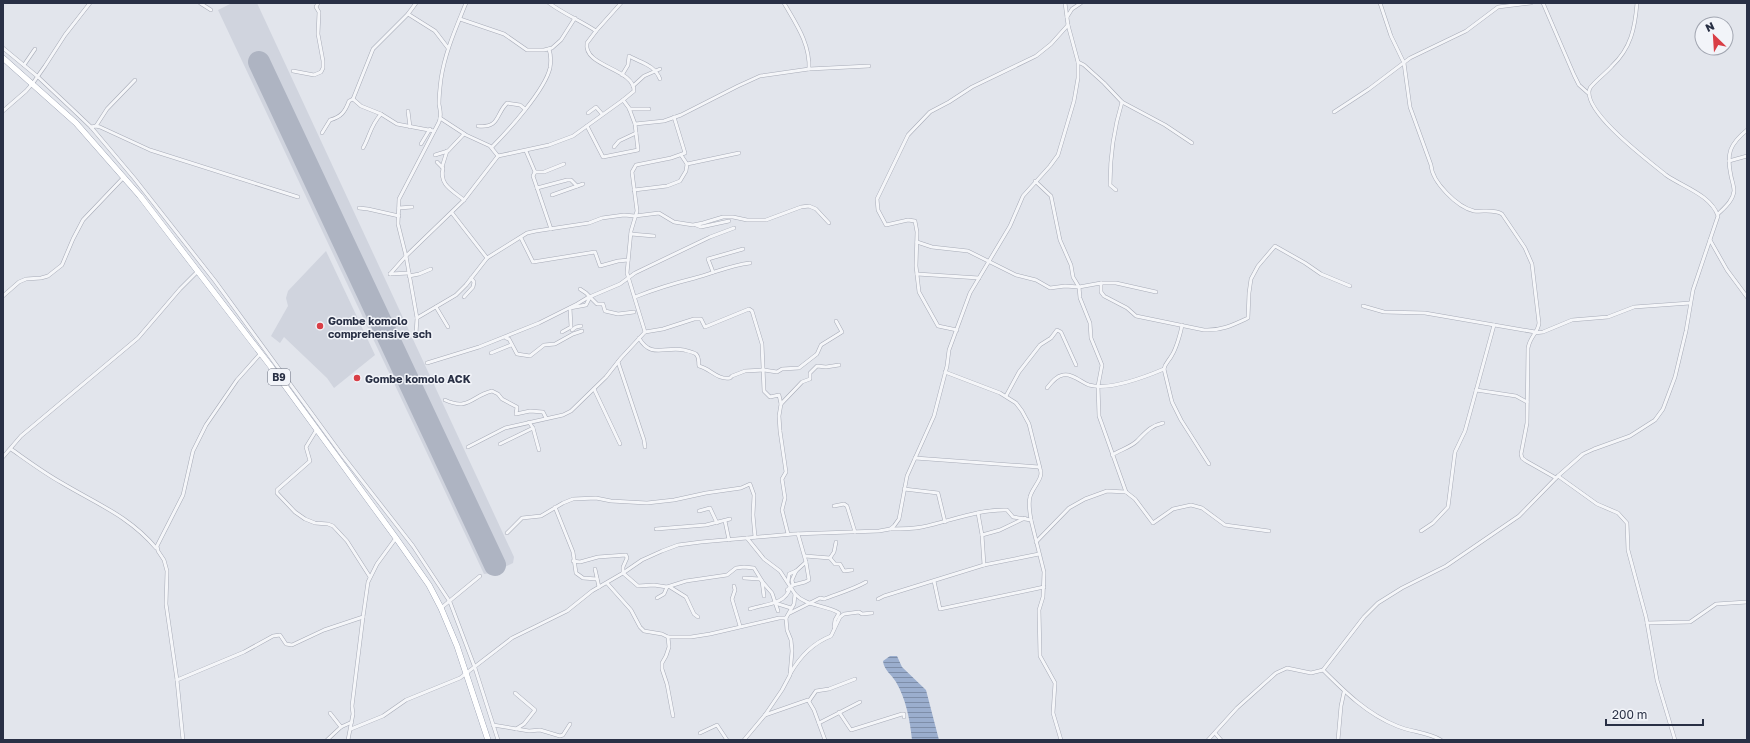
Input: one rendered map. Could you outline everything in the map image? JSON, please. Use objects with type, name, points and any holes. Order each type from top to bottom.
[{"type":"highway","name":"B9","points":[[3,58],[33,83],[76,123],[124,177],[261,353],[396,538],[429,585],[453,634],[488,740]]},
{"type":"street","points":[[3,111],[33,83],[65,35],[90,3]]},
{"type":"street","points":[[200,3],[211,10]]},
{"type":"street","points":[[293,71],[314,75],[321,72],[323,68],[318,34],[319,12],[316,7],[318,3]]},
{"type":"street","points":[[322,134],[330,120],[338,118],[344,113],[349,101],[353,99],[372,49],[408,14],[416,3]]},
{"type":"street","points":[[416,334],[417,318],[406,256],[398,224],[399,208],[402,191],[440,118],[440,92],[448,48],[466,3]]},
{"type":"street","points":[[549,3],[565,14],[575,18],[596,31]]},
{"type":"street","points":[[431,269],[419,274],[390,274],[406,256],[464,200],[498,156],[549,145],[573,136],[634,91],[632,86],[622,75],[594,59],[588,53],[587,43],[621,3]]},
{"type":"street","points":[[784,3],[805,41],[810,60],[809,69]]},
{"type":"street","points":[[890,530],[899,519],[904,489],[909,471],[934,416],[949,350],[966,302],[978,278],[1010,226],[1023,196],[1058,155],[1074,101],[1078,78],[1078,62],[1068,25],[1065,3]]},
{"type":"street","points":[[1067,17],[1072,9],[1081,3]]},
{"type":"street","points":[[1380,3],[1391,36],[1404,63],[1410,107],[1431,165],[1431,173],[1449,195],[1462,206],[1474,210],[1498,211],[1502,214],[1529,256],[1533,267],[1539,325],[1530,339],[1528,348],[1527,423],[1521,456],[1526,461],[1557,477],[1594,503],[1614,510],[1625,520],[1628,529],[1628,550],[1647,623],[1651,652],[1660,693],[1675,740]]},
{"type":"street","points":[[1334,112],[1377,84],[1410,58],[1466,30],[1498,7],[1531,3]]},
{"type":"street","points":[[1544,3],[1579,85],[1588,93],[1594,109],[1608,126],[1668,176],[1707,200],[1718,214]]},
{"type":"street","points":[[1588,93],[1590,88],[1616,62],[1629,45],[1634,28],[1637,3]]},
{"type":"street","points":[[408,14],[435,31],[448,48]]},
{"type":"street","points":[[460,19],[504,34],[526,50],[550,49],[561,40],[575,18]]},
{"type":"street","points":[[957,330],[938,326],[936,324],[919,292],[917,274],[917,228],[915,221],[908,220],[886,225],[878,210],[876,202],[885,180],[908,135],[935,108],[949,102],[972,87],[1036,56],[1051,44],[1068,25]]},
{"type":"street","points":[[3,48],[37,76],[91,128],[154,202],[215,281],[342,455],[413,546],[450,602],[475,668],[498,740]]},
{"type":"street","points":[[24,65],[34,49]]},
{"type":"street","points":[[492,147],[525,109],[535,95],[550,69],[550,49]]},
{"type":"street","points":[[622,75],[628,65],[628,56],[637,61],[646,63],[655,71],[660,79]]},
{"type":"street","points":[[1078,62],[1084,65],[1104,83],[1122,102],[1165,125],[1192,143]]},
{"type":"street","points":[[635,124],[664,121],[755,78],[809,69],[869,66]]},
{"type":"street","points":[[632,86],[644,76],[660,69]]},
{"type":"street","points":[[91,128],[96,126],[103,113],[135,80]]},
{"type":"street","points":[[353,99],[361,106],[381,114],[397,124],[430,129],[434,131]]},
{"type":"street","points":[[587,126],[603,158],[638,150],[635,124],[629,109],[623,100]]},
{"type":"street","points":[[596,102],[596,107],[602,114]]},
{"type":"street","points":[[1116,190],[1110,185],[1110,175],[1118,115],[1122,102]]},
{"type":"street","points":[[478,126],[486,127],[496,122],[503,108],[508,103],[520,105],[525,109]]},
{"type":"street","points":[[588,113],[596,107]]},
{"type":"street","points":[[629,109],[649,109]]},
{"type":"street","points":[[408,111],[410,127]]},
{"type":"street","points":[[363,148],[368,140],[368,134],[381,114]]},
{"type":"street","points":[[645,332],[628,277],[631,234],[637,211],[632,172],[636,165],[685,153],[674,117]]},
{"type":"street","points":[[440,118],[464,134],[492,147],[498,156]]},
{"type":"street","points":[[96,126],[150,150],[298,197]]},
{"type":"street","points":[[422,144],[430,129]]},
{"type":"street","points":[[1208,740],[1237,708],[1280,670],[1292,668],[1311,673],[1323,670],[1374,606],[1398,590],[1446,566],[1519,516],[1557,477],[1583,454],[1594,448],[1635,434],[1650,424],[1660,414],[1675,377],[1686,331],[1694,286],[1717,224],[1718,214],[1728,203],[1734,192],[1729,161],[1733,143],[1747,130]]},
{"type":"street","points":[[614,147],[619,141],[636,132]]},
{"type":"street","points":[[435,154],[446,151],[464,134]]},
{"type":"street","points":[[446,151],[442,167],[442,181],[464,200]]},
{"type":"street","points":[[526,151],[535,172]]},
{"type":"street","points":[[687,164],[739,153]]},
{"type":"street","points":[[634,190],[667,186],[680,181],[686,171],[687,164],[681,155]]},
{"type":"street","points":[[1729,161],[1747,156]]},
{"type":"street","points":[[437,162],[442,167]]},
{"type":"street","points":[[535,172],[544,172],[564,164]]},
{"type":"street","points":[[535,172],[532,176],[551,229]]},
{"type":"street","points":[[3,296],[19,282],[26,279],[48,276],[62,265],[83,220],[124,177]]},
{"type":"street","points":[[537,188],[567,180],[571,180],[577,186]]},
{"type":"street","points":[[1035,181],[1051,196],[1060,240],[1071,265],[1073,276],[1079,287],[1080,298],[1090,324],[1093,344],[1102,363],[1098,386],[1099,416],[1126,492],[1135,499],[1153,523],[1173,509],[1191,505],[1202,508],[1222,524],[1269,531]]},
{"type":"street","points":[[552,195],[583,184]]},
{"type":"street","points":[[696,225],[723,217],[734,217],[747,220],[766,220],[800,207],[808,206],[816,209],[829,223]]},
{"type":"street","points":[[399,208],[412,207]]},
{"type":"street","points":[[359,208],[399,216]]},
{"type":"street","points":[[452,213],[487,258]]},
{"type":"street","points":[[417,318],[456,295],[487,258],[530,232],[589,223],[608,216],[635,216],[659,213],[674,222],[701,227],[729,221]]},
{"type":"street","points":[[427,363],[503,338],[620,284],[628,277],[710,237],[734,228]]},
{"type":"street","points":[[631,234],[654,236]]},
{"type":"street","points":[[521,238],[533,262],[595,252],[600,266],[628,260]]},
{"type":"street","points":[[1710,240],[1727,270],[1747,297]]},
{"type":"street","points":[[917,242],[932,247],[968,251],[989,260],[1016,275],[1036,280],[1050,288],[1116,283],[1156,292]]},
{"type":"street","points":[[1101,283],[1101,292],[1104,296],[1127,308],[1136,316],[1201,330],[1228,328],[1248,318],[1248,293],[1251,279],[1258,266],[1275,246],[1305,262],[1321,274],[1350,286]]},
{"type":"street","points":[[713,272],[708,259],[743,249]]},
{"type":"street","points":[[635,297],[670,284],[732,266],[750,263]]},
{"type":"street","points":[[3,457],[21,436],[138,338],[180,289],[198,271]]},
{"type":"street","points":[[917,274],[978,278]]},
{"type":"street","points":[[464,297],[473,287],[474,282],[471,278]]},
{"type":"street","points":[[580,289],[597,304],[603,304],[605,311],[618,314],[634,312]]},
{"type":"street","points":[[1363,306],[1384,312],[1425,313],[1534,333],[1543,332],[1572,320],[1608,317],[1634,307],[1690,303]]},
{"type":"street","points":[[436,307],[448,327]]},
{"type":"street","points":[[570,308],[572,330]]},
{"type":"street","points":[[468,446],[505,428],[563,415],[571,411],[594,389],[645,332],[663,329],[694,318],[701,319],[705,327],[749,309],[752,311],[762,344],[764,391],[770,397],[779,395],[781,404],[779,416],[780,431],[786,472],[782,479],[785,498],[782,510],[788,534]]},
{"type":"street","points":[[639,338],[647,348],[652,350],[681,349],[696,354],[699,359],[699,366],[704,367],[713,374],[724,379],[730,378],[745,371],[764,370],[777,372],[799,368],[817,354],[821,345],[842,332],[836,321]]},
{"type":"street","points":[[1182,325],[1172,355],[1164,369],[1172,402],[1181,420],[1209,464]]},
{"type":"street","points":[[1421,531],[1433,523],[1448,507],[1455,452],[1465,431],[1494,325]]},
{"type":"street","points":[[503,338],[508,338],[517,354],[530,356],[544,345],[555,344],[576,327],[581,326]]},
{"type":"street","points":[[562,332],[572,330],[582,331]]},
{"type":"street","points":[[1006,396],[1019,372],[1040,345],[1051,338],[1057,330],[1062,332],[1076,365]]},
{"type":"street","points":[[491,353],[511,345]]},
{"type":"street","points":[[156,548],[183,495],[193,451],[206,425],[237,380],[261,353]]},
{"type":"street","points":[[618,362],[646,447]]},
{"type":"street","points":[[781,404],[802,382],[810,379],[810,373],[817,366],[826,367],[839,365]]},
{"type":"street","points":[[1047,388],[1056,378],[1063,375],[1098,386],[1115,385],[1164,369]]},
{"type":"street","points":[[945,372],[1006,396],[1016,403],[1027,418],[1040,468],[1040,477],[1030,498],[1031,520],[1044,572],[1044,586],[1039,610],[1040,652],[1041,659],[1054,683],[1053,713],[1061,740]]},
{"type":"street","points":[[594,389],[620,444]]},
{"type":"street","points":[[1476,390],[1516,396],[1527,402]]},
{"type":"street","points":[[446,400],[456,405],[464,404],[481,393],[492,391],[498,394],[502,400],[517,407],[516,414],[530,411],[543,412],[546,418]]},
{"type":"street","points":[[529,422],[534,428],[539,450]]},
{"type":"street","points":[[1112,455],[1134,443],[1148,429],[1163,423]]},
{"type":"street","points":[[500,444],[534,428]]},
{"type":"street","points":[[317,429],[306,448],[310,461],[286,481],[277,493],[305,520],[320,524],[330,524],[336,528],[347,541],[370,577]]},
{"type":"street","points":[[11,448],[45,473],[122,516],[140,530],[156,548],[166,565],[166,604],[177,680],[183,740]]},
{"type":"street","points":[[915,458],[1040,468]]},
{"type":"street","points":[[507,533],[522,518],[541,516],[567,501],[581,498],[596,498],[632,503],[674,500],[706,493],[741,488],[750,484],[754,495],[753,515],[755,538]]},
{"type":"street","points":[[904,489],[938,493],[944,522]]},
{"type":"street","points":[[1036,542],[1069,508],[1080,501],[1107,491],[1126,492]]},
{"type":"street","points":[[834,506],[844,504],[847,506],[855,532]]},
{"type":"street","points":[[555,507],[573,552],[576,574],[589,579],[597,579]]},
{"type":"street","points":[[699,511],[710,508],[717,523]]},
{"type":"street","points":[[351,729],[371,722],[391,712],[406,700],[452,682],[475,668],[512,638],[567,611],[599,587],[642,560],[673,547],[701,542],[788,534],[917,528],[994,510],[1007,510],[1012,517],[1031,520]]},
{"type":"street","points":[[978,513],[982,535],[984,565]]},
{"type":"street","points":[[982,535],[1000,530],[1025,518]]},
{"type":"street","points":[[656,529],[717,523],[730,519]]},
{"type":"street","points":[[724,521],[729,540]]},
{"type":"street","points":[[793,584],[809,580],[805,556],[798,534]]},
{"type":"street","points":[[348,740],[353,714],[352,706],[366,588],[370,577],[396,538]]},
{"type":"street","points":[[747,538],[764,559],[780,571],[788,582]]},
{"type":"street","points":[[830,558],[834,552],[836,542]]},
{"type":"street","points":[[878,599],[984,565],[1039,554]]},
{"type":"street","points":[[574,561],[584,561],[598,557],[626,555],[627,558],[623,567],[623,573],[638,586],[654,585],[669,587],[686,597],[694,614],[698,617]]},
{"type":"street","points":[[805,556],[830,558],[835,564],[840,564],[844,571],[852,570]]},
{"type":"street","points":[[750,609],[775,603],[788,595],[789,574],[796,571],[806,562]]},
{"type":"street","points":[[595,568],[599,587]]},
{"type":"street","points":[[657,598],[664,594],[669,587],[686,581],[727,575],[736,568],[754,568],[772,593],[778,611]]},
{"type":"street","points":[[789,589],[793,584],[792,580],[796,571]]},
{"type":"street","points":[[441,608],[480,576]]},
{"type":"street","points":[[744,578],[760,579],[762,581]]},
{"type":"street","points":[[762,581],[764,596]]},
{"type":"street","points":[[934,581],[940,609],[1044,586]]},
{"type":"street","points":[[790,675],[792,651],[786,618],[790,613],[820,598],[824,599],[866,582]]},
{"type":"street","points":[[607,583],[631,610],[640,627],[644,631],[662,634],[668,637],[700,636],[740,626],[786,618]]},
{"type":"street","points":[[734,586],[735,590],[732,599],[740,626]]},
{"type":"street","points":[[789,589],[808,604],[826,606],[839,613],[835,620],[834,630]]},
{"type":"street","points":[[790,613],[794,604],[795,594]]},
{"type":"street","points":[[1647,623],[1690,622],[1716,604],[1747,602]]},
{"type":"street","points":[[775,603],[791,608]]},
{"type":"street","points":[[744,740],[765,715],[804,655],[816,644],[830,636],[840,617],[844,614],[859,612],[862,614],[872,613]]},
{"type":"street","points":[[177,680],[244,652],[275,635],[280,635],[286,644],[292,645],[324,630],[363,617]]},
{"type":"street","points":[[668,637],[669,647],[662,663],[662,669],[667,684],[673,716]]},
{"type":"street","points":[[1323,670],[1344,692],[1390,723],[1441,740]]},
{"type":"street","points":[[765,715],[809,701],[816,691],[829,689],[855,679]]},
{"type":"street","points":[[1338,740],[1344,692]]},
{"type":"street","points":[[516,693],[535,710],[524,724],[516,729]]},
{"type":"street","points":[[809,701],[825,740]]},
{"type":"street","points":[[819,723],[860,702]]},
{"type":"street","points":[[839,712],[851,730],[902,714],[904,714],[904,717]]},
{"type":"street","points":[[330,713],[341,727]]},
{"type":"street","points":[[327,740],[341,727],[352,722]]},
{"type":"street","points":[[493,725],[529,731],[540,730],[561,736],[570,724]]},
{"type":"street","points":[[700,733],[718,725],[725,740]]},
{"type":"street","points":[[1215,733],[1221,740]]},
{"type":"shaded area","points":[[232,3],[257,3],[514,557],[513,563],[492,573],[484,574],[218,10]]},
{"type":"shaded area","name":"Gombe komolo comprehensive sch","points":[[326,251],[375,355],[334,388],[327,378],[284,337],[280,343],[271,336],[288,306],[286,298],[288,291]]},
{"type":"water","points":[[890,656],[897,656],[902,667],[926,690],[939,740],[912,740],[909,717],[905,703],[896,682],[886,669],[883,661]]},
{"type":"runway","points":[[259,62],[495,565]]},
{"type":"place","name":"Gombe komolo comprehensive sch","points":[[320,326]]},
{"type":"place","name":"Gombe komolo ACK","points":[[357,378]]}]
